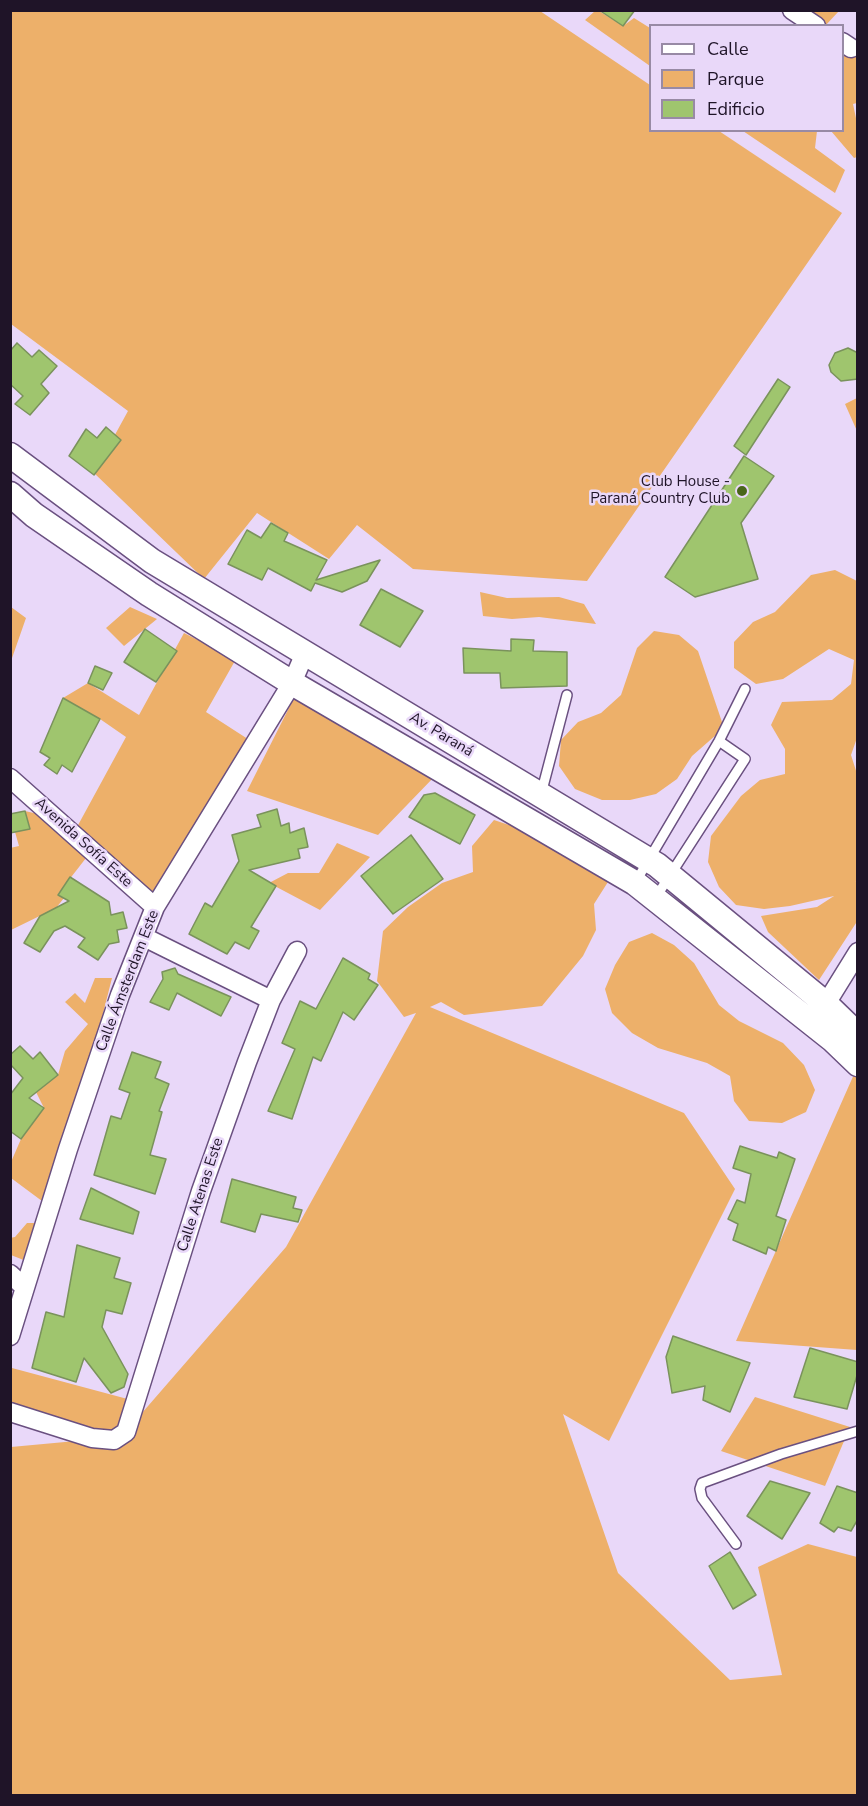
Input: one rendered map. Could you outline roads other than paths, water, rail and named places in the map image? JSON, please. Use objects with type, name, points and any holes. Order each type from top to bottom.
[{"type":"street","points":[[792,10],[813,24]]},
{"type":"street","name":"Av. Paraná","points":[[10,455],[152,561],[649,860],[826,1004],[858,1035]]},
{"type":"street","name":"Av. Paraná","points":[[10,494],[34,515],[149,594],[292,683],[656,897],[813,1024],[858,1064]]},
{"type":"street","name":"Calle Ámsterdam Este","points":[[10,1336],[68,1149],[120,995],[155,907],[292,683],[305,653]]},
{"type":"street","name":"Avenida Sofía Este","points":[[10,778],[155,907]]},
{"type":"street","points":[[144,937],[271,1000]]},
{"type":"street","name":"Calle Atenas Este","points":[[10,1412],[92,1438],[114,1440],[126,1432],[201,1191],[271,1000],[297,951]]},
{"type":"street","points":[[813,1024],[858,952]]},
{"type":"street","points":[[10,1274],[24,1287]]},
{"type":"lane","points":[[635,883],[718,741],[745,688]]},
{"type":"lane","points":[[541,795],[567,695]]},
{"type":"lane","points":[[656,897],[745,759],[718,741]]},
{"type":"lane","points":[[736,1544],[702,1497],[700,1489],[702,1482],[781,1454],[858,1431]]},
{"type":"place","name":"Club House - Paraná Country Club","points":[[742,491]]}]
